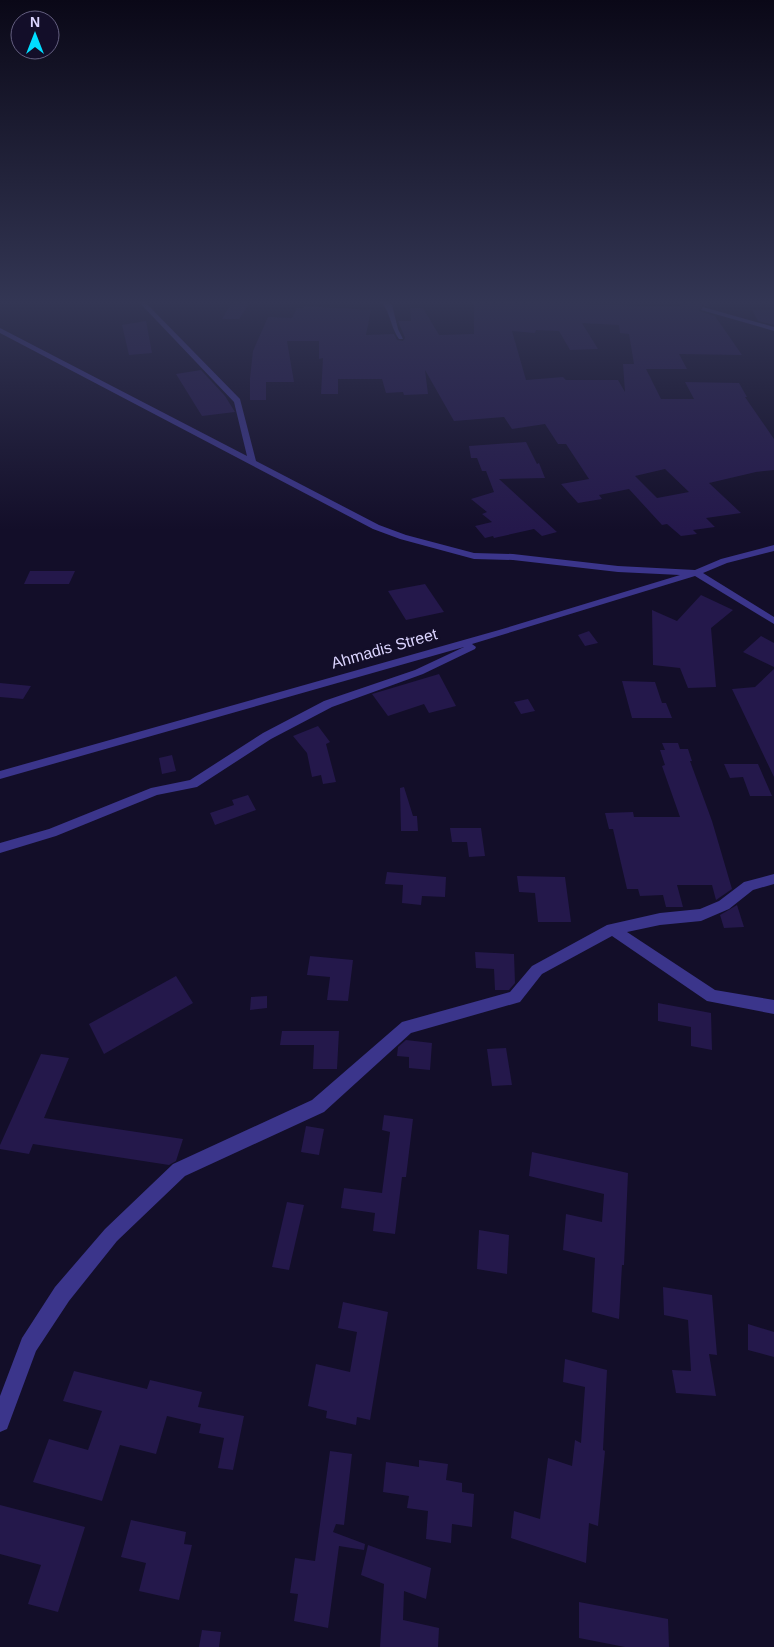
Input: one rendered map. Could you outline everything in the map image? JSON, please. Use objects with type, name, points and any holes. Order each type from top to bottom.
[{"type":"street","points":[[89,377],[376,527],[403,537],[474,556],[514,557],[618,569],[696,573],[774,620]]},
{"type":"street","points":[[214,377],[237,401],[241,412],[246,445],[253,463]]},
{"type":"street","name":"Ahmadis Street","points":[[0,775],[503,632],[696,573],[724,561],[774,548]]},
{"type":"street","points":[[0,848],[52,833],[155,791],[193,784],[267,736],[328,704],[419,672],[503,632]]},
{"type":"street","points":[[0,1422],[29,1345],[62,1294],[111,1236],[179,1170],[318,1106],[407,1026],[515,997],[537,970],[612,929],[660,919],[700,915],[724,905],[749,886],[774,879]]},
{"type":"street","points":[[612,929],[712,996],[774,1007]]},
{"type":"building","points":[[178,377],[207,377],[225,396],[235,412],[202,416]]},
{"type":"building","points":[[293,377],[294,382],[266,382],[266,400],[250,400],[250,378]]},
{"type":"building","points":[[322,377],[426,377],[428,394],[404,395],[403,392],[386,393],[382,379],[338,379],[338,394],[321,394]]},
{"type":"building","points":[[429,377],[525,377],[526,380],[563,377],[566,380],[618,380],[625,392],[624,377],[650,377],[661,399],[694,399],[685,382],[739,383],[747,397],[745,397],[774,439],[774,470],[756,472],[709,483],[741,513],[706,518],[715,527],[693,530],[697,534],[681,536],[667,524],[662,525],[629,489],[599,495],[602,499],[578,503],[561,484],[589,479],[566,444],[558,444],[545,424],[512,429],[504,417],[454,421]],"holes":[[[665,469],[689,492],[657,498],[635,476]]]},
{"type":"building","points":[[526,442],[537,464],[539,463],[545,478],[499,479],[557,532],[542,536],[534,529],[494,538],[493,536],[485,538],[475,526],[492,522],[482,514],[487,512],[471,499],[494,492],[486,471],[482,471],[477,458],[471,458],[469,446]]},
{"type":"building","points":[[30,571],[75,571],[69,584],[24,584]]},
{"type":"building","points":[[425,584],[444,612],[406,620],[388,591]]},
{"type":"building","points":[[701,595],[733,610],[711,628],[716,687],[688,688],[680,668],[653,665],[652,610],[677,621]]},
{"type":"building","points":[[589,631],[598,643],[585,646],[578,635]]},
{"type":"building","points":[[761,636],[774,643],[774,667],[743,652]]},
{"type":"building","points":[[774,669],[774,777],[732,689],[755,687]]},
{"type":"building","points":[[439,674],[456,706],[429,713],[424,704],[388,716],[372,694]]},
{"type":"building","points":[[622,681],[655,682],[662,703],[666,703],[672,718],[632,718]]},
{"type":"building","points":[[0,683],[31,686],[23,699],[0,697]]},
{"type":"building","points":[[528,699],[535,711],[521,714],[514,702]]},
{"type":"building","points":[[318,726],[330,742],[326,744],[336,782],[323,784],[321,775],[312,777],[307,753],[293,736]]},
{"type":"building","points":[[662,743],[678,743],[680,749],[688,749],[692,761],[690,761],[712,821],[732,889],[716,900],[712,885],[677,885],[683,907],[666,907],[663,895],[640,896],[638,889],[627,889],[613,829],[609,829],[605,813],[633,812],[634,817],[680,817],[662,766],[665,765],[660,750],[665,750]]},
{"type":"building","points":[[172,755],[176,771],[162,774],[159,758]]},
{"type":"building","points":[[724,764],[758,764],[772,796],[750,796],[743,777],[730,778]]},
{"type":"building","points":[[404,787],[413,816],[417,816],[418,831],[401,831],[400,788]]},
{"type":"building","points":[[248,795],[256,810],[215,825],[210,813],[234,805],[232,800]]},
{"type":"building","points":[[450,828],[481,828],[485,856],[469,857],[467,842],[452,842]]},
{"type":"building","points":[[387,872],[446,877],[445,897],[422,896],[421,905],[402,903],[403,885],[385,884]]},
{"type":"building","points":[[517,876],[565,877],[571,922],[538,922],[535,893],[519,892]]},
{"type":"building","points":[[737,905],[744,927],[724,928],[720,915]]},
{"type":"building","points":[[475,952],[514,954],[515,983],[509,990],[495,990],[494,969],[476,968]]},
{"type":"building","points":[[310,956],[353,960],[348,1001],[327,1000],[330,977],[307,975]]},
{"type":"building","points":[[176,976],[193,1003],[104,1054],[89,1024]]},
{"type":"building","points":[[267,996],[267,1008],[250,1010],[251,997]]},
{"type":"building","points":[[658,1003],[711,1013],[712,1050],[691,1046],[691,1027],[658,1021]]},
{"type":"building","points":[[282,1031],[339,1031],[337,1069],[313,1069],[314,1045],[280,1045]]},
{"type":"building","points":[[406,1040],[432,1043],[430,1070],[409,1068],[409,1057],[397,1056],[398,1047]]},
{"type":"building","points":[[506,1048],[512,1085],[492,1086],[487,1049]]},
{"type":"building","points":[[41,1054],[69,1058],[44,1118],[183,1139],[176,1161],[169,1165],[33,1144],[29,1154],[0,1149],[0,1145]]},
{"type":"building","points":[[384,1115],[413,1119],[406,1177],[402,1177],[395,1234],[373,1231],[375,1213],[341,1208],[344,1188],[382,1193],[390,1132],[382,1130]]},
{"type":"building","points":[[306,1126],[324,1129],[319,1155],[301,1152]]},
{"type":"building","points":[[532,1152],[628,1173],[624,1265],[622,1265],[619,1319],[592,1312],[595,1258],[563,1250],[566,1214],[602,1222],[604,1194],[529,1176]]},
{"type":"building","points":[[287,1202],[304,1205],[289,1270],[272,1267]]},
{"type":"building","points":[[479,1230],[509,1235],[507,1274],[477,1269]]},
{"type":"building","points":[[663,1287],[712,1295],[717,1355],[709,1354],[716,1396],[676,1393],[672,1370],[691,1371],[688,1320],[664,1315]]},
{"type":"building","points":[[343,1302],[388,1312],[370,1420],[357,1417],[356,1425],[326,1418],[327,1411],[308,1406],[316,1364],[350,1372],[357,1332],[338,1328]]},
{"type":"building","points":[[748,1324],[774,1332],[774,1357],[748,1350]]},
{"type":"building","points":[[565,1359],[607,1370],[603,1450],[605,1451],[598,1526],[589,1523],[586,1563],[511,1538],[514,1511],[540,1519],[548,1458],[572,1466],[575,1440],[581,1443],[585,1387],[563,1382]]},
{"type":"building","points":[[74,1371],[147,1389],[150,1380],[202,1392],[198,1407],[244,1416],[233,1470],[218,1468],[224,1438],[199,1433],[201,1424],[167,1416],[156,1454],[120,1445],[102,1501],[33,1482],[49,1439],[88,1450],[102,1411],[63,1401]]},
{"type":"building","points":[[330,1451],[352,1454],[344,1525],[336,1524],[333,1532],[365,1544],[364,1550],[339,1546],[328,1628],[294,1621],[298,1594],[290,1593],[295,1558],[315,1561]]},
{"type":"building","points":[[419,1460],[448,1464],[446,1480],[462,1483],[462,1492],[474,1494],[472,1527],[452,1524],[451,1543],[426,1539],[428,1511],[407,1508],[409,1496],[383,1492],[386,1462],[419,1467]]},
{"type":"building","points":[[0,1505],[85,1527],[58,1612],[28,1604],[41,1565],[0,1554]]},
{"type":"building","points":[[131,1520],[186,1532],[184,1544],[192,1545],[179,1600],[139,1591],[146,1563],[121,1557]]},
{"type":"building","points":[[368,1545],[431,1568],[426,1599],[404,1591],[403,1620],[439,1628],[438,1647],[380,1647],[384,1584],[361,1575]]},
{"type":"building","points":[[579,1602],[668,1619],[669,1647],[625,1647],[579,1638]]},
{"type":"building","points":[[202,1630],[221,1632],[219,1647],[199,1647]]}]
